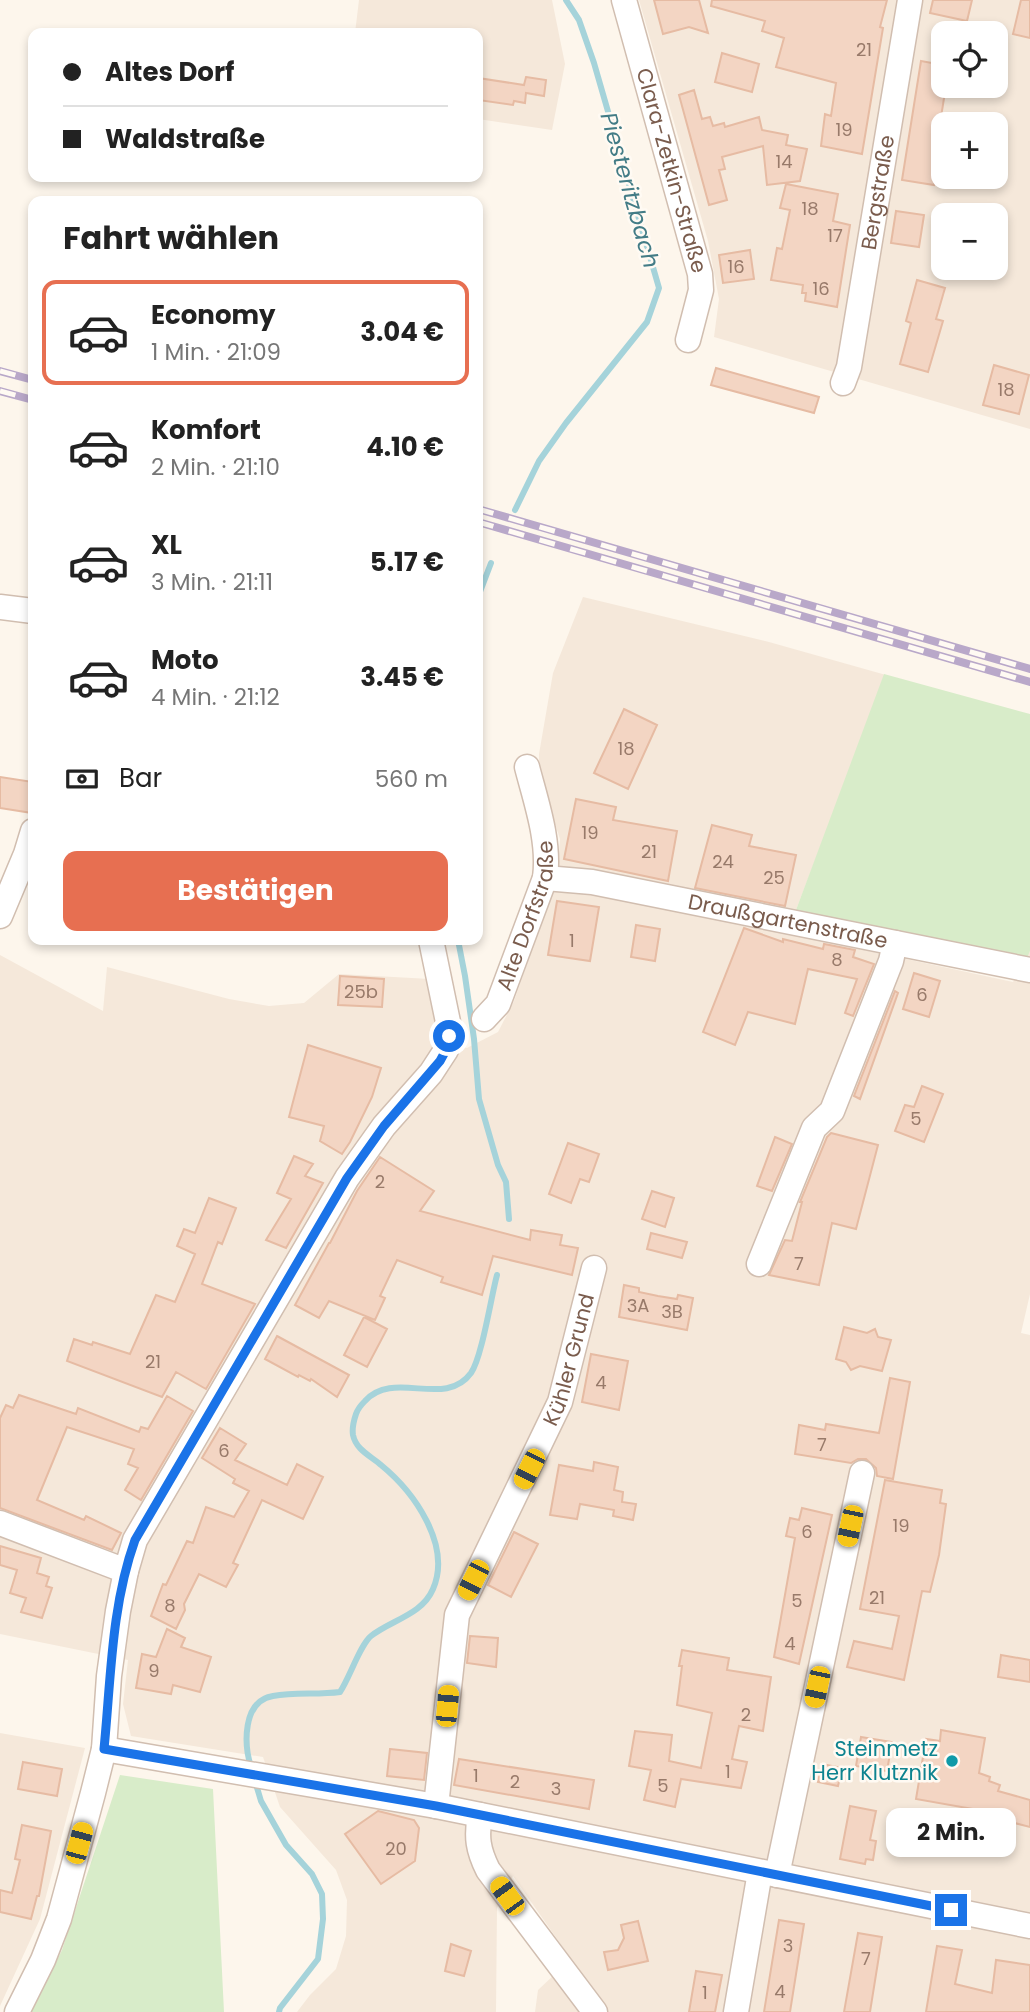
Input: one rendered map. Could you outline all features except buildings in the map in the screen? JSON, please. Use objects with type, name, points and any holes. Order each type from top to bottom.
[{"type":"street","name":"Clara-Zetkin-Straße","points":[[624,0],[700,274],[701,289],[688,340]]},
{"type":"street","name":"Bergstraße","points":[[843,383],[849,367],[910,0]]},
{"type":"street","points":[[0,607],[28,610]]},
{"type":"street","name":"Alte Dorfstraße","points":[[484,1019],[498,1004],[545,878],[545,843],[527,767]]},
{"type":"street","points":[[0,916],[28,848]]},
{"type":"street","name":"Draußgartenstraße","points":[[545,878],[592,882],[1030,970]]},
{"type":"street","points":[[759,1264],[814,1128],[832,1111],[891,961],[895,943]]},
{"type":"street","points":[[18,2012],[59,1919],[104,1749],[109,1676],[126,1571],[135,1540],[330,1204],[384,1126],[440,1061],[446,1050],[449,1036],[446,1011],[432,945]]},
{"type":"street","name":"Kühler Grund","points":[[436,1806],[457,1615],[560,1402],[594,1268]]},
{"type":"street","points":[[736,2012],[862,1473]]},
{"type":"street","points":[[0,1523],[126,1571]]},
{"type":"street","points":[[104,1749],[436,1806],[1030,1926]]},
{"type":"street","points":[[480,1815],[476,1836],[479,1851],[488,1870],[595,2012]]},
{"type":"shaded area","points":[[359,0],[552,0],[565,64],[552,130],[483,120],[483,28],[356,28]]},
{"type":"shaded area","points":[[639,0],[1030,0],[1030,429],[714,337],[719,299],[708,241]]},
{"type":"shaded area","points":[[583,597],[769,642],[886,675],[796,910],[790,934],[1013,982],[1030,951],[1030,1294],[1021,1333],[1030,1335],[1030,2012],[535,2012],[538,1990],[571,1959],[513,1876],[497,1908],[496,2012],[297,2012],[336,1969],[346,1936],[347,1900],[336,1870],[280,1807],[263,1757],[131,1736],[123,1704],[128,1660],[0,1634],[0,955],[103,1011],[107,967],[229,999],[269,1006],[304,1003],[339,974],[430,979],[439,1019],[437,1039],[467,1048],[498,1032],[514,1001],[557,879],[560,839],[539,775],[539,754],[553,673]]},
{"type":"shaded area","points":[[0,1733],[85,1748],[40,1919],[0,2006]]},
{"type":"green space","points":[[884,674],[1030,714],[1030,951],[1027,958],[796,910]]},
{"type":"green space","points":[[120,1775],[213,1789],[224,2012],[31,2012],[62,1950]]},
{"type":"waterway","name":"Piesteritzbach","points":[[515,510],[539,461],[647,322],[659,288],[594,63],[579,20],[566,0]]},
{"type":"waterway","name":"Piesteritzbach","points":[[483,584],[491,563]]},
{"type":"waterway","name":"Piesteritzbach","points":[[459,945],[474,1039],[479,1099],[498,1165],[506,1182],[509,1219]]},
{"type":"waterway","name":"Piesteritzbach","points":[[251,1767],[247,1736],[248,1725],[256,1706],[273,1696],[340,1692],[367,1640],[379,1630],[414,1611],[433,1589],[438,1572],[438,1555],[426,1521],[406,1490],[357,1445],[353,1435],[354,1422],[360,1407],[377,1392],[390,1388],[448,1388],[460,1383],[471,1373],[482,1341],[497,1275]]},
{"type":"waterway","name":"Piesteritzbach","points":[[255,1781],[261,1801],[286,1845],[312,1874],[322,1894],[323,1919],[318,1959],[279,2012]]},
{"type":"railway","points":[[0,371],[28,379]]},
{"type":"railway","points":[[0,391],[28,399]]},
{"type":"railway","points":[[483,510],[1030,669]]},
{"type":"railway","points":[[483,523],[1030,682]]},
{"type":"place","name":"Steinmetz Herr Klutznik","points":[[952,1761]]},
{"type":"route","points":[[449,1036],[440,1061],[384,1126],[338,1191],[135,1540],[126,1571],[113,1644],[104,1749],[436,1806],[951,1910]]}]
